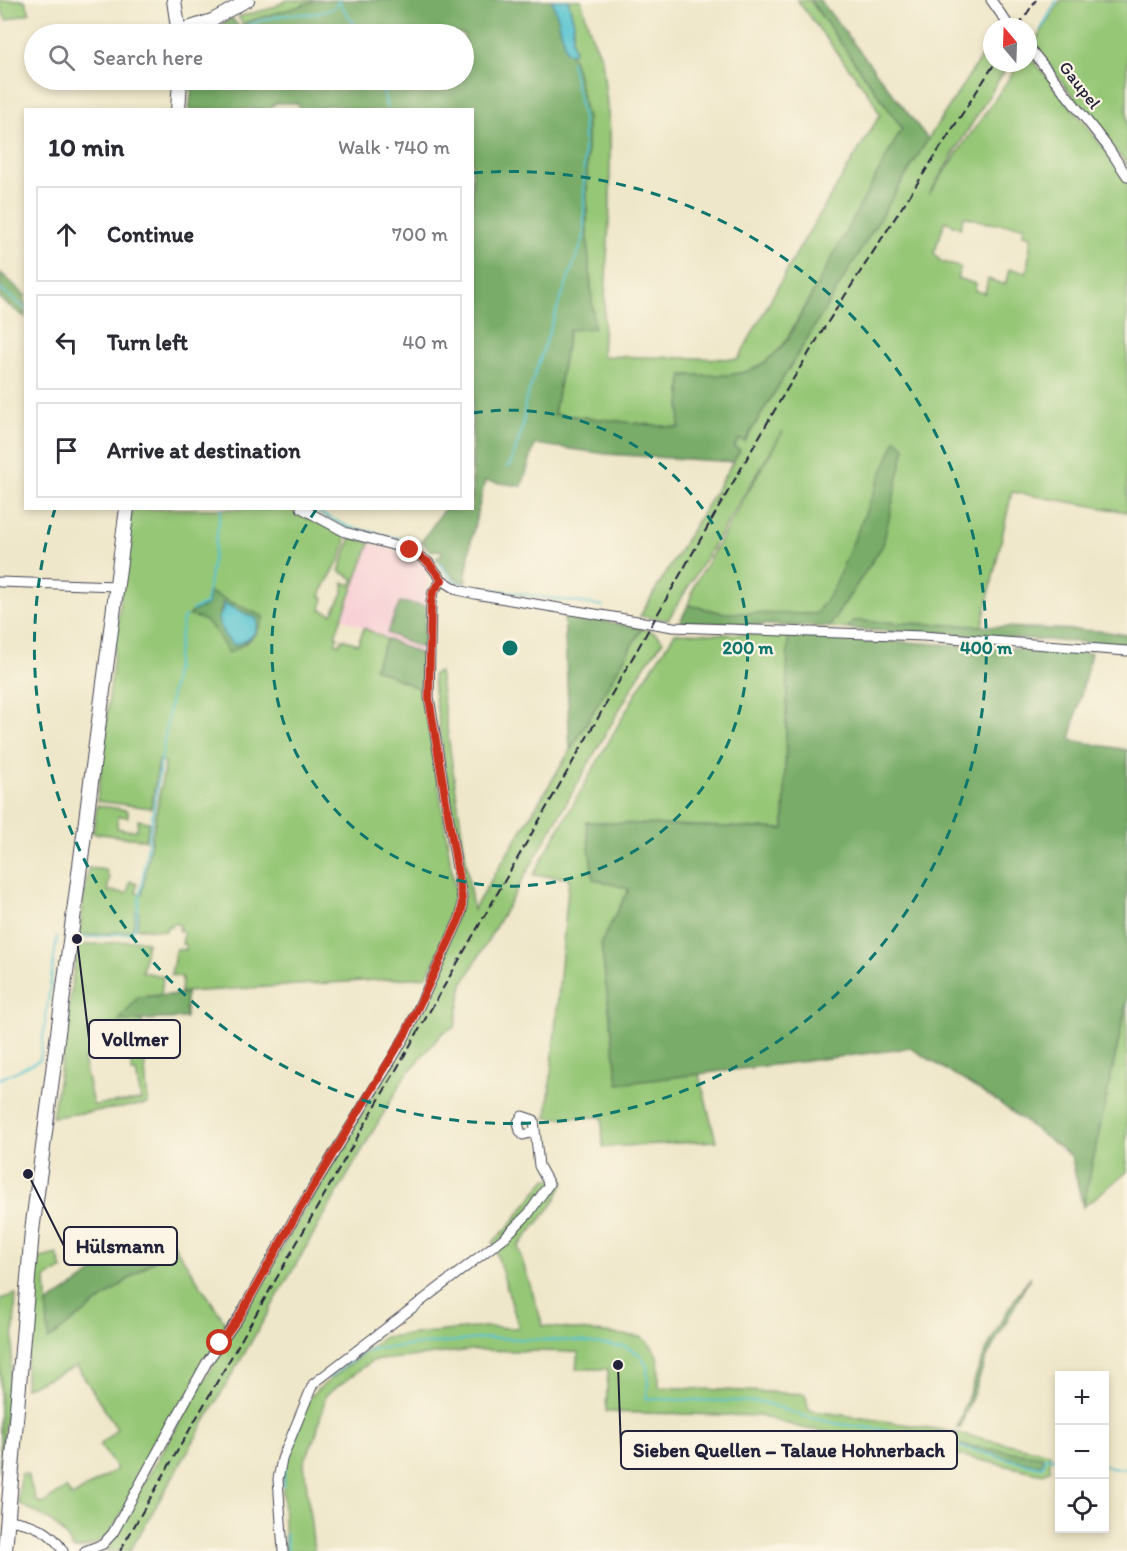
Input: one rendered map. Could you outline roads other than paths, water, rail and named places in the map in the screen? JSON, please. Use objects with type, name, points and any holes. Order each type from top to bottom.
[{"type":"main road","points":[[174,0],[178,24]]},
{"type":"main road","points":[[178,108],[179,90]]},
{"type":"main road","points":[[4,1551],[4,1520],[32,1231],[127,510]]},
{"type":"street","points":[[202,24],[248,0]]},
{"type":"street","points":[[991,0],[1004,18]]},
{"type":"street","name":"Gaupel","points":[[1037,57],[1107,146],[1127,176]]},
{"type":"street","points":[[305,510],[345,532],[419,554],[442,580],[458,590],[475,594],[673,627],[922,636],[1127,651]]},
{"type":"street","points":[[85,1551],[103,1544],[113,1533],[207,1362],[239,1317],[295,1217],[402,1042],[459,920],[462,899],[429,698],[431,602],[433,592],[442,580]]},
{"type":"street","points":[[0,582],[117,586]]},
{"type":"street","points":[[283,1551],[278,1479],[282,1459],[313,1384],[505,1237],[530,1212],[549,1184],[539,1166],[535,1132]]},
{"type":"street","points":[[4,1520],[32,1524],[51,1536],[63,1551]]},
{"type":"water","points":[[552,0],[568,0],[574,23],[572,39],[574,51],[572,53],[566,52]]},
{"type":"water","points":[[223,603],[257,619],[254,633],[243,642],[233,645],[224,635],[218,619]]},
{"type":"waterway","points":[[251,24],[292,14],[328,11],[339,0]]},
{"type":"waterway","points":[[1040,31],[1057,0]]},
{"type":"waterway","points":[[339,2],[354,24]]},
{"type":"waterway","points":[[507,467],[511,463],[523,427],[525,403],[584,237],[583,119],[571,61]]},
{"type":"waterway","points":[[383,90],[387,108]]},
{"type":"waterway","points":[[0,289],[24,307]]},
{"type":"waterway","points":[[192,610],[206,604],[221,510]]},
{"type":"waterway","points":[[318,512],[348,527],[420,543]]},
{"type":"waterway","points":[[439,564],[453,580],[463,585],[603,606]]},
{"type":"waterway","points":[[80,938],[130,933],[135,928],[183,619],[186,615]]},
{"type":"waterway","points":[[0,1079],[40,1060],[57,936]]},
{"type":"waterway","points":[[328,1378],[363,1352],[373,1349],[489,1338],[576,1341],[626,1347],[639,1354],[647,1366],[646,1397],[648,1399],[762,1402],[803,1416],[839,1424],[907,1433],[941,1442]]},
{"type":"waterway","points":[[283,1486],[285,1467],[298,1431]]},
{"type":"waterway","points":[[954,1445],[1040,1467],[1043,1466],[1045,1457],[1055,1458]]},
{"type":"waterway","points":[[1109,1467],[1127,1469]]},
{"type":"waterway","points":[[286,1534],[288,1551]]},
{"type":"railway","points":[[1024,18],[1036,0]]},
{"type":"railway","points":[[120,1551],[781,399],[989,72]]},
{"type":"place","name":"Vollmer","points":[[77,939]]},
{"type":"place","name":"Hülsmann","points":[[28,1174]]},
{"type":"place","name":"Sieben Quellen – Talaue Hohnerbach","points":[[618,1365]]}]
